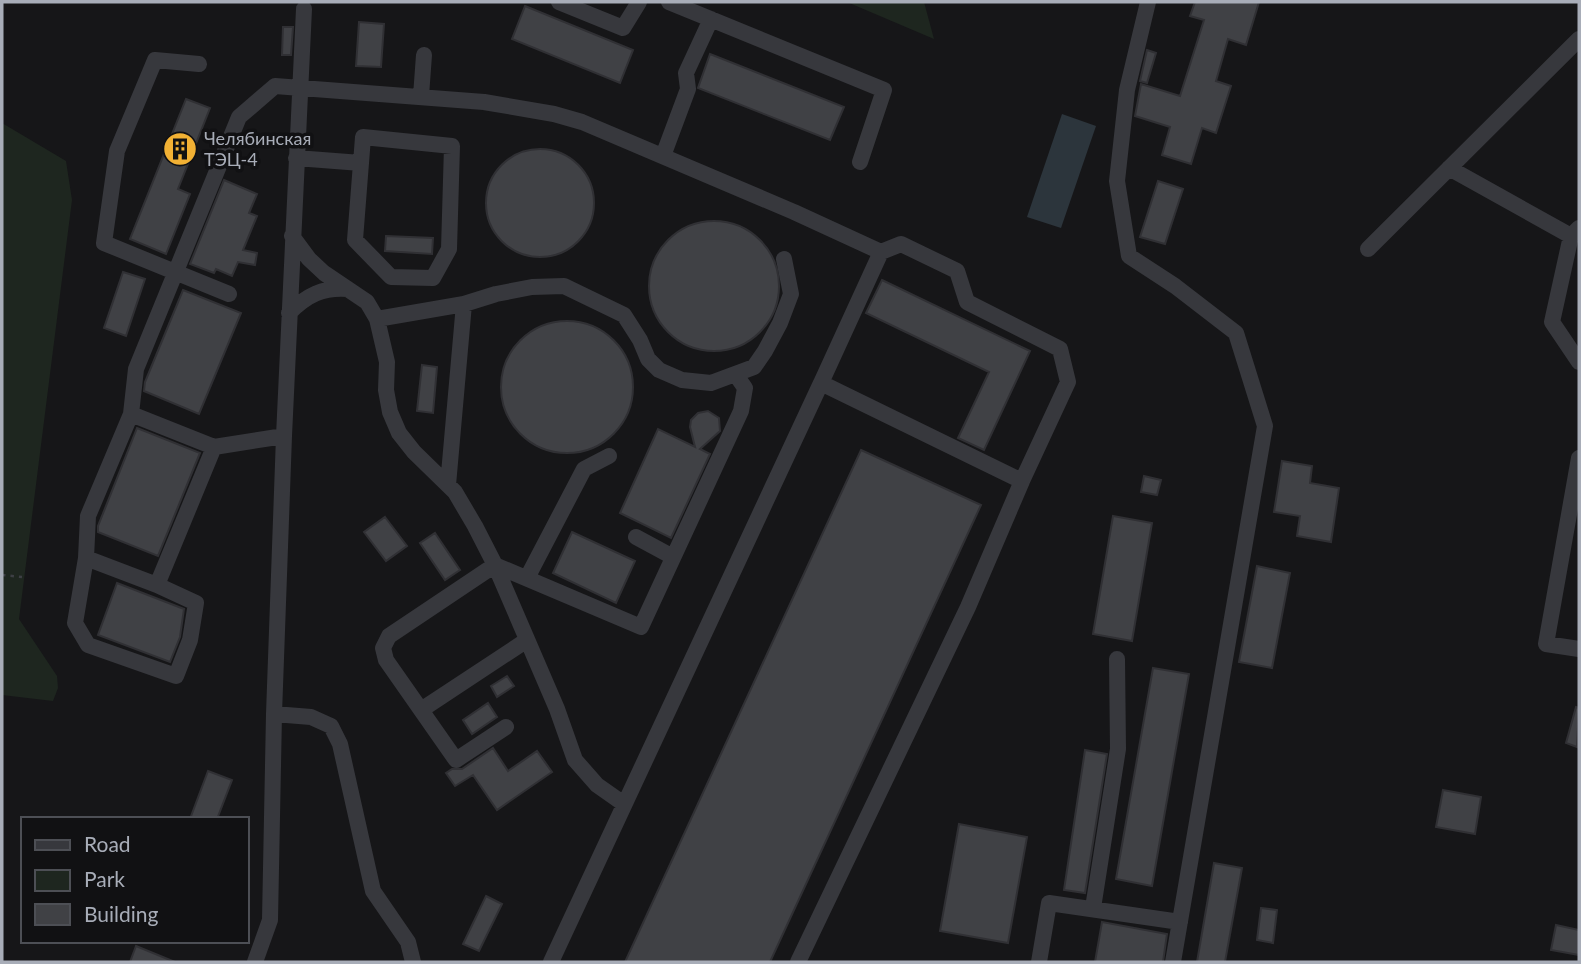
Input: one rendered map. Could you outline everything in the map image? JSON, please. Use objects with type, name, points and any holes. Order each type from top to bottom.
[{"type":"lane","points":[[559,2],[623,28],[639,2]]},
{"type":"lane","points":[[669,2],[884,90],[860,162]]},
{"type":"lane","points":[[1149,2],[1127,90],[1117,181],[1129,256],[1175,286],[1236,333],[1265,426],[1173,962]]},
{"type":"lane","points":[[255,962],[270,920],[284,436],[303,9]]},
{"type":"lane","points":[[663,156],[688,89],[686,73],[710,19]]},
{"type":"lane","points":[[1368,249],[1579,39]]},
{"type":"lane","points":[[421,96],[424,55]]},
{"type":"lane","points":[[199,64],[155,60],[117,151],[104,243],[229,294]]},
{"type":"lane","points":[[86,558],[196,603],[190,640],[176,676],[88,645],[75,623],[86,558],[88,516],[131,414],[136,369],[239,117],[275,86],[484,102],[554,114],[582,122],[663,156],[881,252]]},
{"type":"lane","points":[[363,136],[452,146],[449,249],[433,278],[391,277],[355,240],[361,163],[363,136]]},
{"type":"lane","points":[[296,158],[361,163]]},
{"type":"lane","points":[[1449,168],[1575,232],[1552,323],[1579,362]]},
{"type":"lane","points":[[292,236],[317,266],[367,302],[377,319],[387,362],[390,412],[399,433],[414,452],[455,492],[475,526],[495,565],[557,709],[575,760],[597,785],[624,804]]},
{"type":"lane","points":[[551,962],[881,252],[901,244],[957,271],[967,302],[1060,349],[1068,382],[968,607],[798,962]]},
{"type":"lane","points":[[377,319],[464,304],[532,287],[564,286],[624,315],[648,359],[659,370],[682,380],[711,383],[754,367],[780,323],[791,294],[784,259]]},
{"type":"lane","points":[[289,313],[302,300],[316,292],[332,288],[348,289]]},
{"type":"lane","points":[[448,485],[464,304]]},
{"type":"lane","points":[[495,565],[641,627],[741,411],[745,388],[736,375]]},
{"type":"lane","points":[[821,383],[1022,481]]},
{"type":"lane","points":[[131,414],[214,447],[284,436]]},
{"type":"lane","points":[[157,585],[214,447]]},
{"type":"lane","points":[[527,579],[584,469],[609,456]]},
{"type":"lane","points":[[1579,458],[1546,644],[1579,649]]},
{"type":"lane","points":[[636,537],[674,557]]},
{"type":"lane","points":[[495,565],[389,636],[383,648],[386,660],[456,760],[506,727]]},
{"type":"lane","points":[[421,710],[527,640]]},
{"type":"lane","points":[[1093,908],[1118,749],[1117,659]]},
{"type":"lane","points":[[274,714],[311,717],[331,726],[340,744],[373,891],[408,942],[412,962]]},
{"type":"lane","points":[[1039,962],[1049,903],[1180,922]]},
{"type":"path","points":[[2,575],[22,577]]},
{"type":"green space","points":[[847,2],[924,2],[934,39]]},
{"type":"green space","points":[[2,123],[66,161],[72,200],[19,619],[57,676],[58,688],[53,701],[2,695]]},
{"type":"shaded area","points":[[1062,114],[1096,126],[1061,228],[1027,217]]},
{"type":"building","points":[[1195,2],[1259,2],[1246,45],[1228,39],[1216,81],[1231,86],[1216,133],[1202,128],[1191,164],[1162,155],[1170,127],[1135,116],[1141,84],[1180,96],[1204,20],[1190,16]]},
{"type":"building","points":[[525,6],[633,50],[620,83],[512,39]]},
{"type":"building","points":[[359,22],[384,24],[381,67],[356,66]]},
{"type":"building","points":[[283,27],[293,27],[291,55],[282,55]]},
{"type":"building","points":[[1147,50],[1156,53],[1147,83],[1140,81]]},
{"type":"building","points":[[710,54],[844,107],[830,140],[698,88]]},
{"type":"building","name":"Челябинская ТЭЦ-4","points":[[186,99],[210,108],[178,189],[190,194],[166,254],[130,239]]},
{"type":"building","points":[[540,149],[561,153],[578,165],[590,182],[594,203],[590,224],[578,241],[561,253],[540,257],[519,253],[502,241],[490,224],[486,203],[490,182],[502,165],[519,153]]},
{"type":"building","points":[[224,180],[257,194],[249,213],[257,216],[243,250],[257,253],[255,265],[238,262],[232,276],[216,269],[214,273],[190,264]]},
{"type":"building","points":[[1158,181],[1183,189],[1165,244],[1140,237]]},
{"type":"building","points":[[714,221],[739,226],[760,240],[774,261],[779,286],[774,311],[760,332],[739,346],[714,351],[689,346],[668,332],[654,311],[649,286],[654,261],[668,240],[689,226]]},
{"type":"building","points":[[386,236],[433,238],[432,254],[385,251]]},
{"type":"building","points":[[123,272],[145,279],[126,336],[104,328]]},
{"type":"building","points":[[882,280],[1030,351],[984,450],[958,438],[989,372],[866,313]]},
{"type":"building","points":[[183,290],[241,313],[199,414],[144,391],[145,382]]},
{"type":"building","points":[[567,321],[592,326],[614,340],[628,362],[633,387],[628,412],[614,434],[592,448],[567,453],[542,448],[520,434],[506,412],[501,387],[506,362],[520,340],[542,326]]},
{"type":"building","points":[[422,365],[437,367],[433,413],[417,411]]},
{"type":"building","points":[[708,411],[719,418],[720,431],[700,449],[710,454],[671,538],[620,513],[658,429],[695,447],[691,420],[698,413]]},
{"type":"building","points":[[137,428],[200,453],[158,556],[98,532],[98,526]]},
{"type":"building","points":[[861,450],[981,505],[770,962],[625,962]]},
{"type":"building","points":[[1282,461],[1312,466],[1310,483],[1339,488],[1331,542],[1297,536],[1300,516],[1274,512]]},
{"type":"building","points":[[1144,476],[1161,480],[1157,495],[1141,492]]},
{"type":"building","points":[[1113,516],[1152,523],[1132,641],[1093,634]]},
{"type":"building","points":[[385,517],[407,546],[386,561],[364,532]]},
{"type":"building","points":[[572,532],[635,561],[616,603],[553,573]]},
{"type":"building","points":[[435,533],[460,570],[445,580],[420,543]]},
{"type":"building","points":[[1257,566],[1290,573],[1272,668],[1239,662]]},
{"type":"building","points":[[117,583],[184,609],[180,637],[170,662],[98,635]]},
{"type":"building","points":[[1153,668],[1189,674],[1152,886],[1116,879]]},
{"type":"building","points":[[507,676],[514,686],[497,697],[491,686]]},
{"type":"building","points":[[488,703],[497,717],[472,734],[463,720]]},
{"type":"building","points":[[1576,707],[1579,708],[1577,747],[1566,743]]},
{"type":"building","points":[[493,748],[508,771],[537,751],[552,772],[497,810],[473,775],[455,786],[446,773],[452,769],[462,769]]},
{"type":"building","points":[[1085,750],[1107,754],[1085,893],[1064,890]]},
{"type":"building","points":[[208,771],[232,780],[218,817],[191,817]]},
{"type":"building","points":[[1443,790],[1481,797],[1475,834],[1436,827]]},
{"type":"building","points":[[959,824],[1027,837],[1008,943],[940,931]]},
{"type":"building","points":[[1214,863],[1242,868],[1225,962],[1197,962]]},
{"type":"building","points":[[486,896],[502,904],[479,951],[463,944]]},
{"type":"building","points":[[1261,908],[1277,910],[1273,943],[1257,940]]},
{"type":"building","points":[[1102,922],[1167,934],[1163,962],[1095,962]]},
{"type":"building","points":[[1556,925],[1579,930],[1579,955],[1551,950]]},
{"type":"building","points":[[136,946],[175,962],[130,962]]},
{"type":"place","name":"Челябинская ТЭЦ-4","points":[[180,149]]}]
